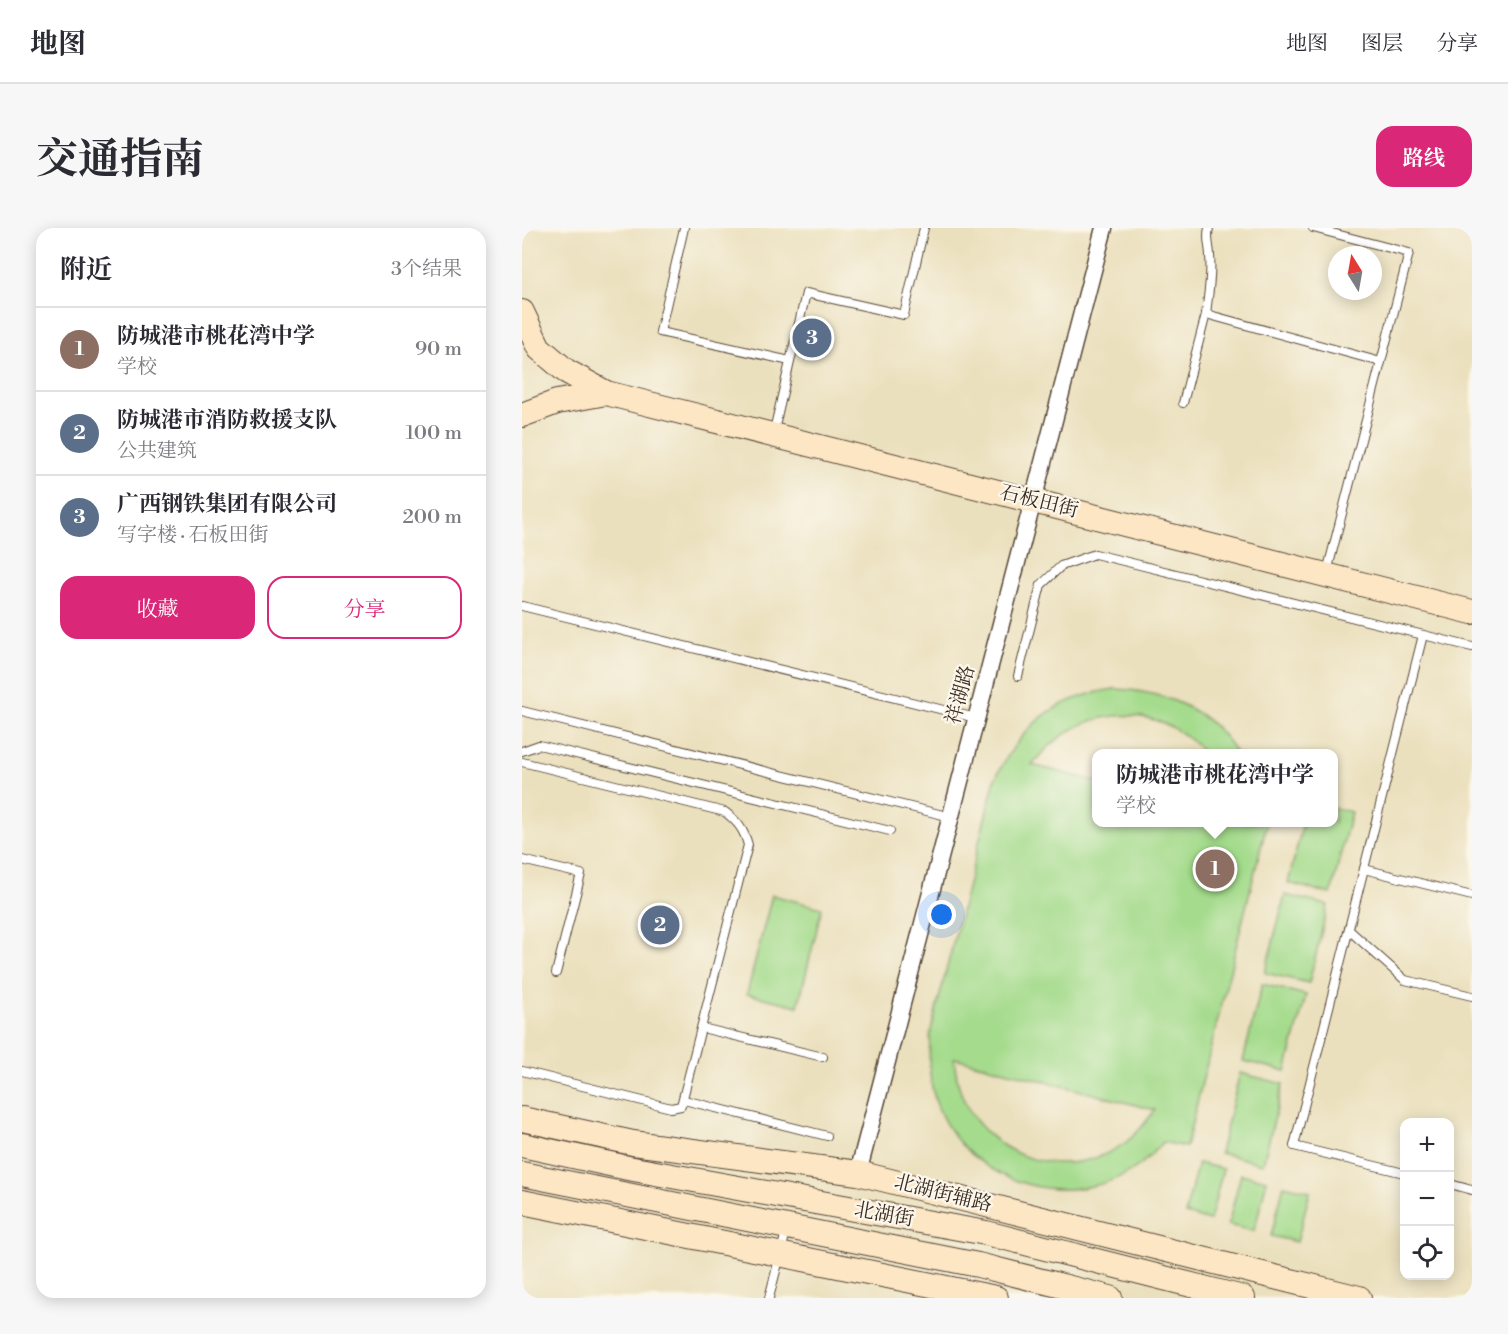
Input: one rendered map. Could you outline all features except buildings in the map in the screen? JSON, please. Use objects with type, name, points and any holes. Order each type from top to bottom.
[{"type":"street","name":"祥湖路","points":[[858,1173],[1104,228]]},
{"type":"street","points":[[522,312],[539,348],[566,371],[606,393]]},
{"type":"street","name":"石板田街","points":[[606,393],[1472,612]]},
{"type":"street","points":[[522,416],[556,402],[606,393]]},
{"type":"street","name":"北湖街辅路","points":[[522,1119],[633,1143],[858,1173],[1359,1298]]},
{"type":"street","points":[[628,1168],[633,1143]]},
{"type":"street","name":"北湖街","points":[[522,1145],[628,1168],[986,1233],[1244,1298]]},
{"type":"street","name":"北湖街","points":[[522,1174],[978,1265],[1110,1298]]},
{"type":"street","points":[[522,1202],[996,1298]]},
{"type":"street","points":[[986,1233],[993,1206]]},
{"type":"lane","points":[[684,228],[660,332],[790,361]]},
{"type":"lane","points":[[773,435],[806,293],[904,315],[924,228]]},
{"type":"lane","points":[[1183,403],[1206,314],[1211,277],[1207,237],[1209,228]]},
{"type":"lane","points":[[1312,228],[1409,253],[1326,575]]},
{"type":"lane","points":[[1206,314],[1381,362]]},
{"type":"lane","points":[[1018,676],[1041,585],[1061,566],[1095,554],[1472,647]]},
{"type":"lane","points":[[522,606],[976,718]]},
{"type":"lane","points":[[1400,1172],[1294,1146],[1423,635]]},
{"type":"lane","points":[[522,711],[951,817]]},
{"type":"lane","points":[[522,751],[539,745],[890,831]]},
{"type":"lane","points":[[522,762],[726,812],[737,821],[745,833],[748,845],[681,1106],[671,1108],[522,1071]]},
{"type":"lane","points":[[522,860],[581,874],[556,973]]},
{"type":"lane","points":[[1364,869],[1472,896]]},
{"type":"lane","points":[[1349,930],[1405,980],[1472,996]]},
{"type":"lane","points":[[702,1028],[823,1057]]},
{"type":"lane","points":[[684,1100],[827,1136]]},
{"type":"lane","points":[[1454,1185],[1472,1190]]},
{"type":"lane","points":[[769,1298],[788,1228]]},
{"type":"green space","points":[[1114,689],[1168,699],[1199,714],[1213,725],[1233,749],[1200,749],[1184,735],[1162,723],[1139,716],[1115,716],[1092,721],[1070,731],[1050,745],[1032,765],[1092,780],[1092,827],[1266,827],[1186,1147],[1163,1142],[1141,1164],[1114,1179],[1086,1187],[1056,1189],[1027,1184],[1000,1174],[975,1158],[954,1136],[939,1110],[933,1090],[929,1061],[931,1030],[995,779],[1016,743],[1028,729],[1057,707],[1073,699]],"holes":[[[954,1058],[1155,1110],[1125,1143],[1104,1155],[1081,1161],[1058,1163],[1035,1160],[1014,1152],[994,1139],[978,1123],[961,1092]]]},
{"type":"green space","points":[[1338,809],[1351,812],[1331,894],[1288,883],[1302,827],[1338,827]]},
{"type":"green space","points":[[772,895],[822,908],[798,1006],[747,994]]},
{"type":"green space","points":[[1285,895],[1328,905],[1309,983],[1265,973]]},
{"type":"green space","points":[[1262,984],[1306,995],[1286,1071],[1243,1061]]},
{"type":"green space","points":[[1240,1073],[1283,1084],[1263,1164],[1220,1153]]},
{"type":"green space","points":[[1198,1163],[1223,1169],[1210,1221],[1185,1214]]},
{"type":"green space","points":[[1241,1174],[1267,1180],[1254,1231],[1228,1225]]},
{"type":"green space","points":[[1284,1185],[1310,1191],[1297,1242],[1271,1236]]},
{"type":"place","name":"广西钢铁集团有限公司","points":[[812,338]]},
{"type":"place","name":"防城港市桃花湾中学","points":[[1215,869]]},
{"type":"place","name":"防城港市消防救援支队","points":[[660,925]]}]
